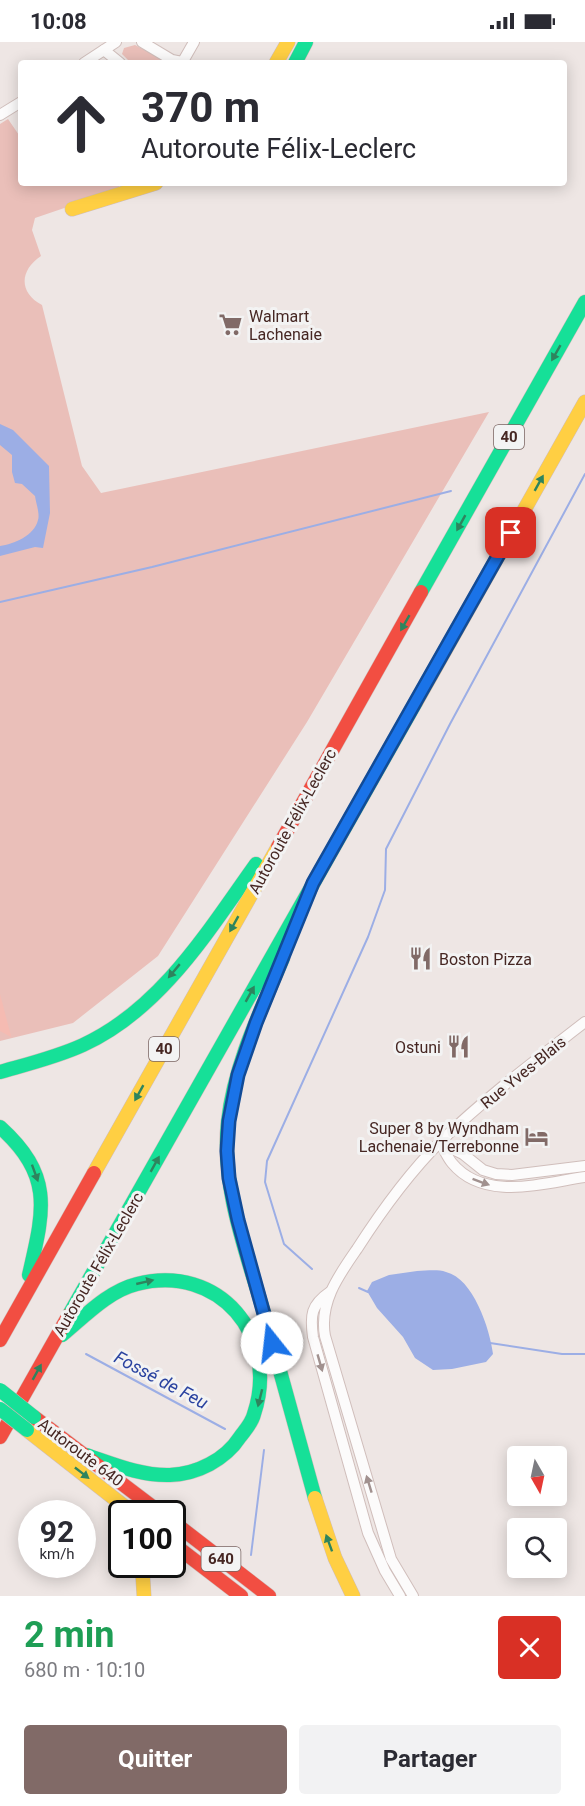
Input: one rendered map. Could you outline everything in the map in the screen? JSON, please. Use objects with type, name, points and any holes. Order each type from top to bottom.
[{"type":"main road","points":[[278,60],[288,42]]},
{"type":"main road","points":[[296,60],[306,42]]},
{"type":"main road","points":[[72,209],[146,186]]},
{"type":"main road","name":"Autoroute Félix-Leclerc","points":[[0,1340],[585,303]]},
{"type":"main road","name":"Autoroute Félix-Leclerc","points":[[0,1437],[585,402]]},
{"type":"main road","points":[[0,1072],[63,1053],[93,1040],[118,1025],[144,1004],[180,965],[304,800]]},
{"type":"main road","points":[[313,883],[256,1023],[238,1075],[229,1121],[227,1165],[241,1231],[322,1521],[335,1558],[353,1596]]},
{"type":"main road","points":[[0,1127],[20,1145],[29,1158],[42,1196],[41,1220],[23,1298]]},
{"type":"main road","points":[[53,1343],[117,1293],[142,1283],[170,1280],[195,1284],[225,1299],[246,1322],[259,1351],[262,1389],[254,1417],[240,1439],[215,1461],[189,1472],[163,1475],[132,1469],[86,1455]]},
{"type":"main road","name":"Autoroute 640","points":[[0,1390],[144,1500]]},
{"type":"main road","name":"Autoroute 640","points":[[0,1409],[117,1500]]},
{"type":"main road","points":[[103,1489],[110,1500]]},
{"type":"main road","name":"640","points":[[186,1532],[269,1596]]},
{"type":"main road","name":"640","points":[[186,1554],[241,1596]]},
{"type":"main road","points":[[143,1578],[144,1596]]},
{"type":"street","points":[[89,60],[116,42]]},
{"type":"street","points":[[142,42],[172,60]]},
{"type":"street","points":[[183,60],[194,42]]},
{"type":"street","points":[[104,50],[116,60]]},
{"type":"street","points":[[0,116],[18,104]]},
{"type":"street","name":"Rue Yves-Blais","points":[[413,1596],[391,1559],[325,1336],[323,1316],[330,1292],[389,1200],[440,1143],[494,1094],[585,1022]]},
{"type":"street","points":[[440,1143],[463,1154],[483,1170],[496,1174],[512,1175],[585,1166]]},
{"type":"street","points":[[440,1143],[452,1163],[467,1177],[493,1186],[513,1187],[585,1177]]},
{"type":"street","name":"Rue Yves-Blais","points":[[330,1292],[317,1300],[311,1323],[313,1337],[368,1533],[385,1571],[400,1596]]},
{"type":"shaded area","points":[[135,45],[163,60],[128,60],[122,54],[124,48]]},
{"type":"shaded area","points":[[8,119],[18,134],[18,186],[119,186],[120,189],[35,218],[32,230],[41,256],[29,268],[25,281],[29,294],[42,305],[82,466],[101,493],[489,412],[307,722],[158,956],[73,1023],[0,1041],[0,124]]},
{"type":"shaded area","points":[[0,994],[11,1036],[11,1037],[0,1031]]},
{"type":"water","points":[[0,424],[13,430],[49,466],[50,513],[43,548],[35,547],[0,556],[0,546],[28,535],[36,526],[39,515],[35,496],[22,484],[15,483],[12,472],[12,455],[0,445]]},
{"type":"water","points":[[435,1270],[456,1276],[472,1294],[484,1319],[491,1344],[493,1354],[486,1362],[452,1369],[433,1370],[415,1358],[403,1337],[377,1308],[367,1291],[372,1282],[389,1275]]},
{"type":"waterway","points":[[312,1269],[284,1244],[265,1182],[267,1161],[368,937],[385,890],[386,849],[450,724],[585,474]]},
{"type":"waterway","points":[[0,602],[152,567],[451,491]]},
{"type":"waterway","points":[[359,1288],[368,1292]]},
{"type":"waterway","points":[[490,1343],[562,1354],[585,1354]]},
{"type":"waterway","name":"Fossé de Feu","points":[[86,1354],[225,1429]]},
{"type":"waterway","name":"Fossé de Feu","points":[[251,1555],[264,1450]]},
{"type":"traffic: fast","points":[[297,60],[306,42]]},
{"type":"traffic: fast","points":[[421,592],[585,302]]},
{"type":"traffic: fast","points":[[69,1315],[416,702]]},
{"type":"traffic: fast","points":[[0,1072],[53,1057],[83,1045],[111,1030],[136,1011],[181,966],[256,864]]},
{"type":"traffic: fast","points":[[283,958],[249,1038],[236,1080],[228,1122],[228,1171],[243,1242],[315,1498]]},
{"type":"traffic: fast","points":[[0,1127],[17,1145],[37,1178],[41,1213],[29,1275]]},
{"type":"traffic: fast","points":[[62,1335],[116,1292],[137,1284],[167,1280],[194,1284],[217,1295],[236,1312],[250,1333],[258,1358],[260,1385],[252,1420],[234,1445],[210,1464],[190,1472],[159,1475],[127,1469],[86,1455]]},
{"type":"traffic: fast","points":[[0,1390],[34,1417]]},
{"type":"traffic: fast","points":[[0,1409],[27,1430]]},
{"type":"traffic: slow","points":[[278,60],[288,42]]},
{"type":"traffic: slow","points":[[72,209],[146,186]]},
{"type":"traffic: slow","points":[[416,702],[585,402]]},
{"type":"traffic: slow","points":[[94,1173],[278,847]]},
{"type":"traffic: slow","points":[[27,1430],[116,1500]]},
{"type":"traffic: slow","points":[[315,1498],[335,1558],[353,1596]]},
{"type":"traffic: slow","points":[[143,1578],[144,1596]]},
{"type":"traffic: jam","points":[[278,847],[421,592]]},
{"type":"traffic: jam","points":[[0,1340],[94,1173]]},
{"type":"traffic: jam","points":[[0,1437],[69,1315]]},
{"type":"traffic: jam","points":[[34,1417],[144,1500]]},
{"type":"traffic: jam","points":[[186,1532],[269,1596]]},
{"type":"traffic: jam","points":[[186,1554],[241,1596]]},
{"type":"place","name":"Walmart Lachenaie","points":[[231,325]]},
{"type":"place","name":"Boston Pizza","points":[[421,959]]},
{"type":"place","name":"Ostuni","points":[[459,1047]]},
{"type":"place","name":"Super 8 by Wyndham Lachenaie/Terrebonne","points":[[537,1137]]},
{"type":"route","points":[[272,1343],[238,1220],[227,1165],[229,1121],[238,1075],[256,1023],[313,883],[511,533]]}]
